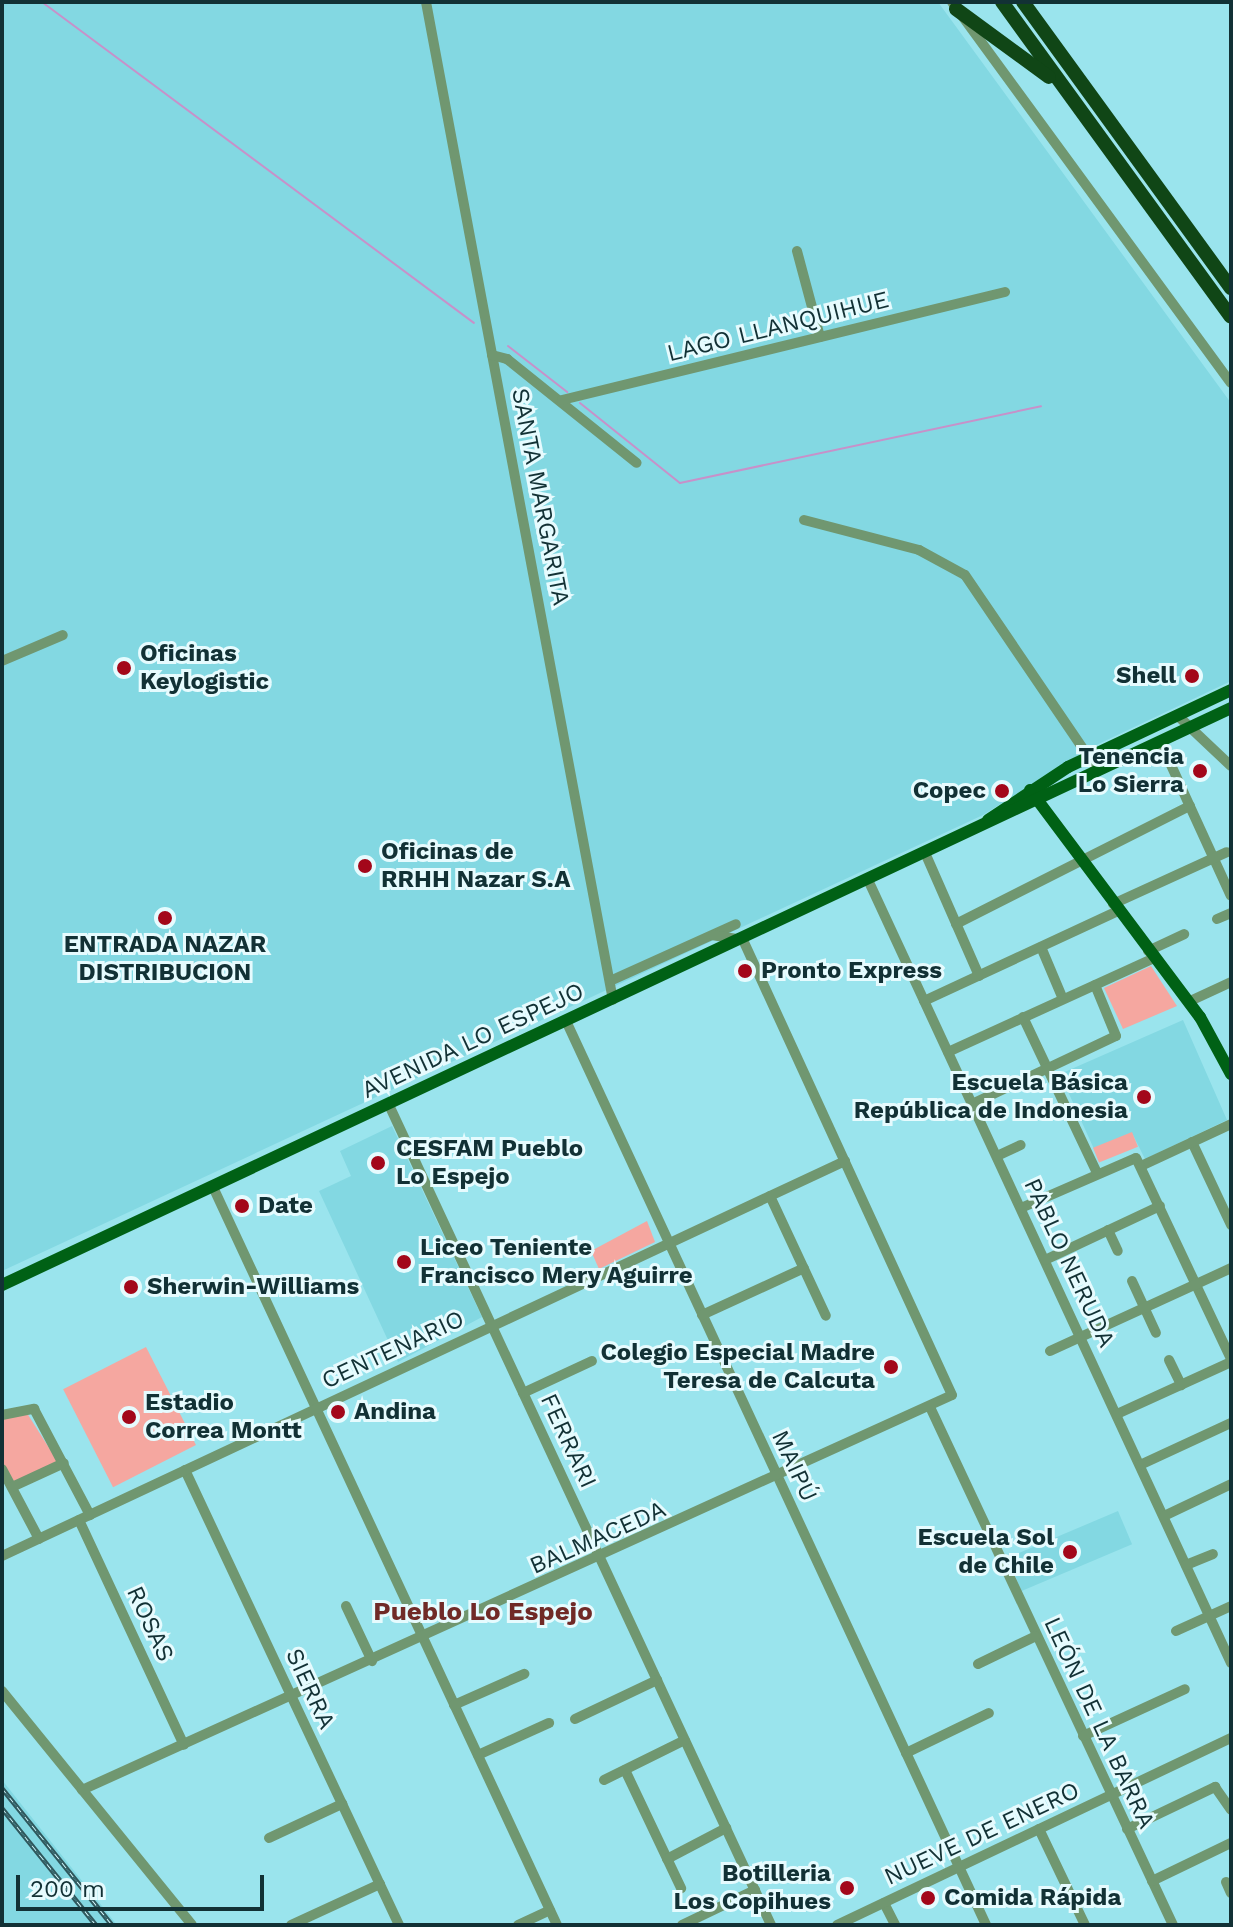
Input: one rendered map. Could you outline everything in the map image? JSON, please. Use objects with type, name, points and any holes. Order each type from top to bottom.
[{"type":"highway","points":[[1002,2],[1231,317]]},
{"type":"highway","points":[[1023,2],[1229,285]]},
{"type":"highway","points":[[954,5],[1075,103]]},
{"type":"main road","name":"AVENIDA LO ESPEJO","points":[[963,837],[1030,790],[1088,757],[1231,690]]},
{"type":"main road","name":"AVENIDA LO ESPEJO","points":[[2,1285],[869,882],[1231,708]]},
{"type":"main road","points":[[1030,790],[1080,862],[1188,1002],[1231,1074]]},
{"type":"street","name":"SANTA MARGARITA","points":[[426,2],[613,1000]]},
{"type":"street","points":[[954,5],[1231,383]]},
{"type":"street","points":[[797,251],[820,337]]},
{"type":"street","name":"LAGO LLANQUIHUE","points":[[562,400],[1005,292]]},
{"type":"street","points":[[492,355],[562,400],[637,463]]},
{"type":"street","points":[[804,520],[919,550],[965,575],[1098,771]]},
{"type":"street","points":[[2,661],[63,635]]},
{"type":"street","points":[[1177,715],[1231,766]]},
{"type":"street","points":[[1160,741],[1231,896]]},
{"type":"street","points":[[956,924],[1190,806]]},
{"type":"street","points":[[924,1001],[1041,947],[1227,852]]},
{"type":"street","points":[[926,855],[979,976]]},
{"type":"street","name":"PABLO NERUDA","points":[[869,882],[1231,1663]]},
{"type":"street","points":[[1217,919],[1231,913]]},
{"type":"street","name":"AVENIDA LO ESPEJO","points":[[610,981],[736,924]]},
{"type":"street","points":[[948,1052],[1095,985],[1184,934]]},
{"type":"street","points":[[713,935],[743,940],[845,1161]]},
{"type":"street","points":[[1041,947],[1063,999]]},
{"type":"street","points":[[1188,1002],[1231,982]]},
{"type":"street","points":[[972,1104],[1116,1036],[1095,985]]},
{"type":"street","points":[[1023,1017],[1097,1173]]},
{"type":"street","name":"MAIPÚ","points":[[567,1023],[986,1925]]},
{"type":"street","name":"FERRARI","points":[[389,1105],[771,1925]]},
{"type":"street","points":[[1021,1208],[1097,1173],[1192,1142],[1231,1124]]},
{"type":"street","points":[[1192,1142],[1231,1225]]},
{"type":"street","points":[[997,1156],[1021,1145]]},
{"type":"street","name":"CENTENARIO","points":[[2,1556],[845,1161]]},
{"type":"street","name":"BALMACEDA","points":[[82,1790],[778,1479],[952,1395],[845,1161]]},
{"type":"street","points":[[1117,1414],[1231,1360],[1138,1161]]},
{"type":"street","points":[[213,1187],[557,1925]]},
{"type":"street","points":[[770,1196],[826,1316]]},
{"type":"street","points":[[1045,1260],[1160,1206]]},
{"type":"street","points":[[1108,1230],[1118,1251]]},
{"type":"street","points":[[702,1315],[804,1268]]},
{"type":"street","points":[[1050,1351],[1231,1268]]},
{"type":"street","points":[[1132,1281],[1156,1333]]},
{"type":"street","points":[[1169,1360],[1181,1385]]},
{"type":"street","name":"FERRARI","points":[[523,1393],[592,1361]]},
{"type":"street","points":[[2,1415],[30,1406],[90,1515]]},
{"type":"street","name":"LEÓN DE LA BARRA","points":[[930,1407],[1173,1925]]},
{"type":"street","points":[[1140,1465],[1231,1423]]},
{"type":"street","points":[[12,1487],[64,1463]]},
{"type":"street","name":"SIERRA","points":[[185,1470],[399,1925]]},
{"type":"street","points":[[3,1471],[39,1539]]},
{"type":"street","points":[[1164,1516],[1231,1484]]},
{"type":"street","name":"ROSAS","points":[[79,1520],[184,1745]]},
{"type":"street","points":[[1186,1565],[1213,1554]]},
{"type":"street","points":[[346,1606],[372,1661]]},
{"type":"street","points":[[1176,1631],[1231,1606]]},
{"type":"street","points":[[978,1664],[1036,1636]]},
{"type":"street","points":[[454,1705],[524,1674]]},
{"type":"street","points":[[575,1719],[657,1680]]},
{"type":"street","points":[[1083,1736],[1185,1689]]},
{"type":"street","points":[[2,1691],[192,1925]]},
{"type":"street","points":[[906,1753],[989,1713]]},
{"type":"street","points":[[478,1755],[549,1723]]},
{"type":"street","name":"NUEVE DE ENERO","points":[[837,1925],[1231,1738]]},
{"type":"street","points":[[604,1780],[685,1740]]},
{"type":"street","points":[[625,1770],[681,1888]]},
{"type":"street","points":[[1127,1829],[1215,1787],[1231,1810]]},
{"type":"street","points":[[269,1838],[342,1804]]},
{"type":"street","points":[[667,1859],[726,1828]]},
{"type":"street","points":[[1039,1829],[1085,1925]]},
{"type":"street","points":[[1152,1881],[1231,1843]]},
{"type":"street","points":[[1226,1882],[1231,1893]]},
{"type":"street","points":[[291,1925],[380,1884]]},
{"type":"street","points":[[682,1925],[755,1890]]},
{"type":"street","points":[[884,1903],[895,1925]]},
{"type":"street","points":[[518,1925],[550,1910]]},
{"type":"shaded area","points":[[2,2],[938,2],[1231,403],[1231,681],[1088,749],[983,815],[2,1271]]},
{"type":"shaded area","points":[[1151,966],[1177,1006],[1123,1029],[1104,988]]},
{"type":"shaded area","name":"Escuela Básica República de Indonesia","points":[[1183,1020],[1227,1120],[1145,1159],[1132,1133],[1094,1149],[1060,1074]]},
{"type":"shaded area","name":"Liceo Teniente Francisco Mery Aguirre","points":[[392,1126],[482,1317],[398,1362],[319,1191],[351,1176],[340,1151]]},
{"type":"shaded area","points":[[1132,1132],[1138,1147],[1099,1163],[1093,1148]]},
{"type":"shaded area","points":[[647,1221],[655,1242],[599,1269],[591,1251]]},
{"type":"shaded area","name":"Estadio Correa Montt","points":[[146,1347],[196,1445],[113,1487],[63,1389]]},
{"type":"shaded area","points":[[25,1410],[58,1462],[14,1482],[2,1461],[2,1420]]},
{"type":"shaded area","name":"Escuela Sol de Chile","points":[[1118,1511],[1132,1544],[1022,1591],[1008,1558]]},
{"type":"shaded area","points":[[2,1780],[75,1872],[117,1925],[2,1925]]},
{"type":"waterway","points":[[42,2],[474,323]]},
{"type":"waterway","points":[[508,346],[567,392]]},
{"type":"waterway","points":[[580,403],[680,483],[1041,406]]},
{"type":"railway","points":[[2,1788],[112,1925]]},
{"type":"railway","points":[[2,1808],[96,1925]]},
{"type":"place","name":"Oficinas Keylogistic","points":[[124,668]]},
{"type":"place","name":"Shell","points":[[1192,676]]},
{"type":"place","name":"Tenencia Lo Sierra","points":[[1200,771]]},
{"type":"place","name":"Copec","points":[[1002,791]]},
{"type":"place","name":"Oficinas de RRHH Nazar S.A","points":[[365,866]]},
{"type":"place","name":"ENTRADA NAZAR DISTRIBUCION","points":[[165,918]]},
{"type":"place","name":"Pronto Express","points":[[745,971]]},
{"type":"place","name":"Escuela Básica República de Indonesia","points":[[1144,1097]]},
{"type":"place","name":"CESFAM Pueblo Lo Espejo","points":[[378,1163]]},
{"type":"place","name":"Date","points":[[242,1206]]},
{"type":"place","name":"Liceo Teniente Francisco Mery Aguirre","points":[[404,1262]]},
{"type":"place","name":"Sherwin-Williams","points":[[131,1287]]},
{"type":"place","name":"Colegio Especial Madre Teresa de Calcuta","points":[[891,1367]]},
{"type":"place","name":"Andina","points":[[338,1412]]},
{"type":"place","name":"Estadio Correa Montt","points":[[129,1417]]},
{"type":"place","name":"Escuela Sol de Chile","points":[[1070,1552]]},
{"type":"place","name":"Botilleria Los Copihues","points":[[847,1888]]},
{"type":"place","name":"Comida Rápida","points":[[928,1898]]},
{"type":"district","name":"Pueblo Lo Espejo","points":[[483,1612]]}]
